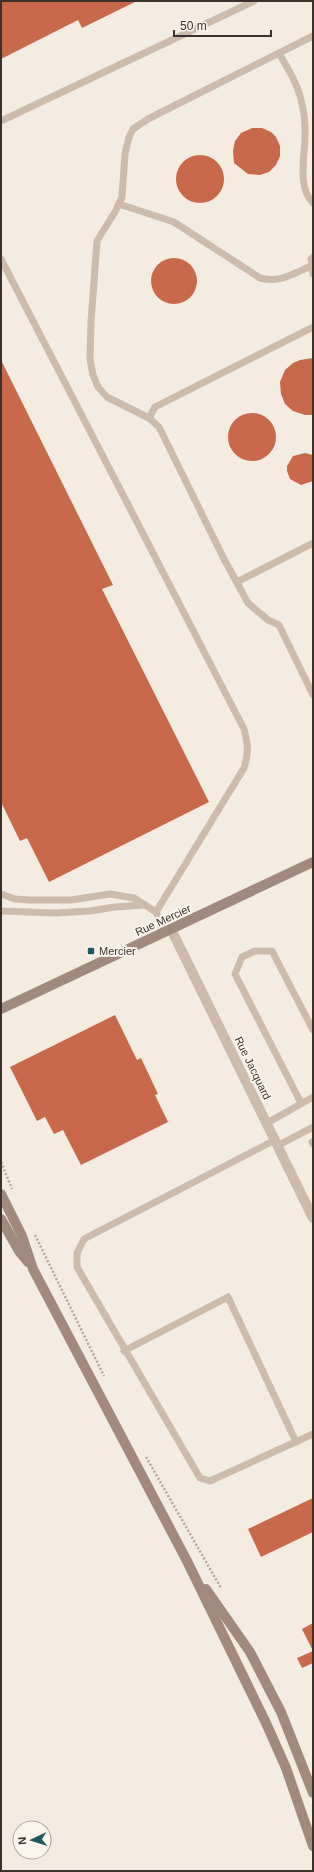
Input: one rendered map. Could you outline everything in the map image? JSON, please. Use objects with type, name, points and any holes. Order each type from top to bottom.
[{"type":"main road","name":"Rue Mercier","points":[[1,1009],[313,862]]},
{"type":"main road","points":[[1,1194],[22,1236],[33,1269],[187,1561],[266,1723],[286,1768],[313,1846]]},
{"type":"main road","points":[[1,1219],[19,1251],[33,1269]]},
{"type":"main road","points":[[187,1561],[250,1652],[281,1712],[313,1793]]},
{"type":"street","name":"Rue Jacquard","points":[[168,931],[267,1123],[313,1218]]},
{"type":"lane","points":[[1,121],[254,1]]},
{"type":"lane","points":[[313,36],[148,119],[133,129],[128,137],[124,154],[124,185],[119,204],[97,241],[90,359],[93,375],[98,387],[107,397],[149,418],[159,427],[248,603],[268,620],[279,625],[313,695]]},
{"type":"lane","points":[[279,53],[292,76],[302,103],[305,131],[304,182],[306,193],[313,203]]},
{"type":"lane","points":[[119,204],[174,222],[260,278],[272,281],[286,278],[311,266]]},
{"type":"lane","points":[[313,257],[311,266],[313,274]]},
{"type":"lane","points":[[1,259],[244,729],[248,744],[249,752],[244,768],[156,912]]},
{"type":"lane","points":[[149,418],[155,408],[313,327]]},
{"type":"lane","points":[[237,582],[313,543]]},
{"type":"lane","points":[[1,894],[15,899],[30,900],[71,900],[110,894],[134,898],[156,912],[168,931]]},
{"type":"lane","points":[[1,912],[55,913],[144,905]]},
{"type":"lane","points":[[302,1103],[235,974],[242,957],[255,951],[272,951],[313,1030]]},
{"type":"lane","points":[[267,1123],[313,1097]]},
{"type":"lane","points":[[313,1127],[276,1143],[84,1239],[77,1253],[77,1267],[124,1351],[200,1478],[210,1481],[313,1434]]},
{"type":"lane","points":[[124,1351],[228,1297],[296,1442]]},
{"type":"path","points":[[1,1162],[12,1190]]},
{"type":"path","points":[[33,1232],[104,1377]]},
{"type":"path","points":[[144,1453],[225,1595]]},
{"type":"building","points":[[1,1],[137,1],[82,28],[78,20],[1,59]]},
{"type":"building","points":[[252,128],[262,128],[271,132],[276,137],[280,146],[280,156],[276,165],[269,172],[260,175],[248,174],[234,163],[233,151],[235,141],[241,133]]},
{"type":"building","points":[[200,155],[209,157],[217,162],[222,170],[224,179],[222,188],[217,196],[209,201],[200,203],[191,201],[183,196],[178,188],[176,179],[178,170],[183,162],[191,157]]},
{"type":"building","points":[[169,258],[179,258],[187,262],[193,268],[197,276],[197,286],[193,294],[187,300],[179,304],[169,304],[161,300],[155,294],[151,286],[151,276],[155,268],[161,262]]},
{"type":"building","points":[[313,358],[313,415],[305,415],[293,411],[285,404],[281,394],[280,382],[285,370],[293,363],[300,360]]},
{"type":"building","points":[[1,360],[113,585],[102,589],[209,802],[49,882],[27,838],[20,841],[1,802]]},
{"type":"building","points":[[252,413],[261,415],[269,420],[274,428],[276,437],[274,446],[269,454],[261,459],[252,461],[243,459],[235,454],[230,446],[228,437],[230,428],[235,420],[243,415]]},
{"type":"building","points":[[305,453],[313,455],[313,481],[301,485],[290,479],[287,466],[293,456]]},
{"type":"building","points":[[115,1015],[137,1060],[141,1058],[158,1094],[155,1095],[168,1122],[81,1165],[63,1130],[54,1134],[45,1117],[37,1121],[10,1067]]},
{"type":"building","points":[[313,1498],[313,1532],[261,1557],[248,1529]]},
{"type":"building","points":[[313,1623],[313,1651],[302,1629]]},
{"type":"building","points":[[313,1651],[313,1663],[302,1668],[297,1658]]},
{"type":"place","name":"Mercier","points":[[91,951]]}]
